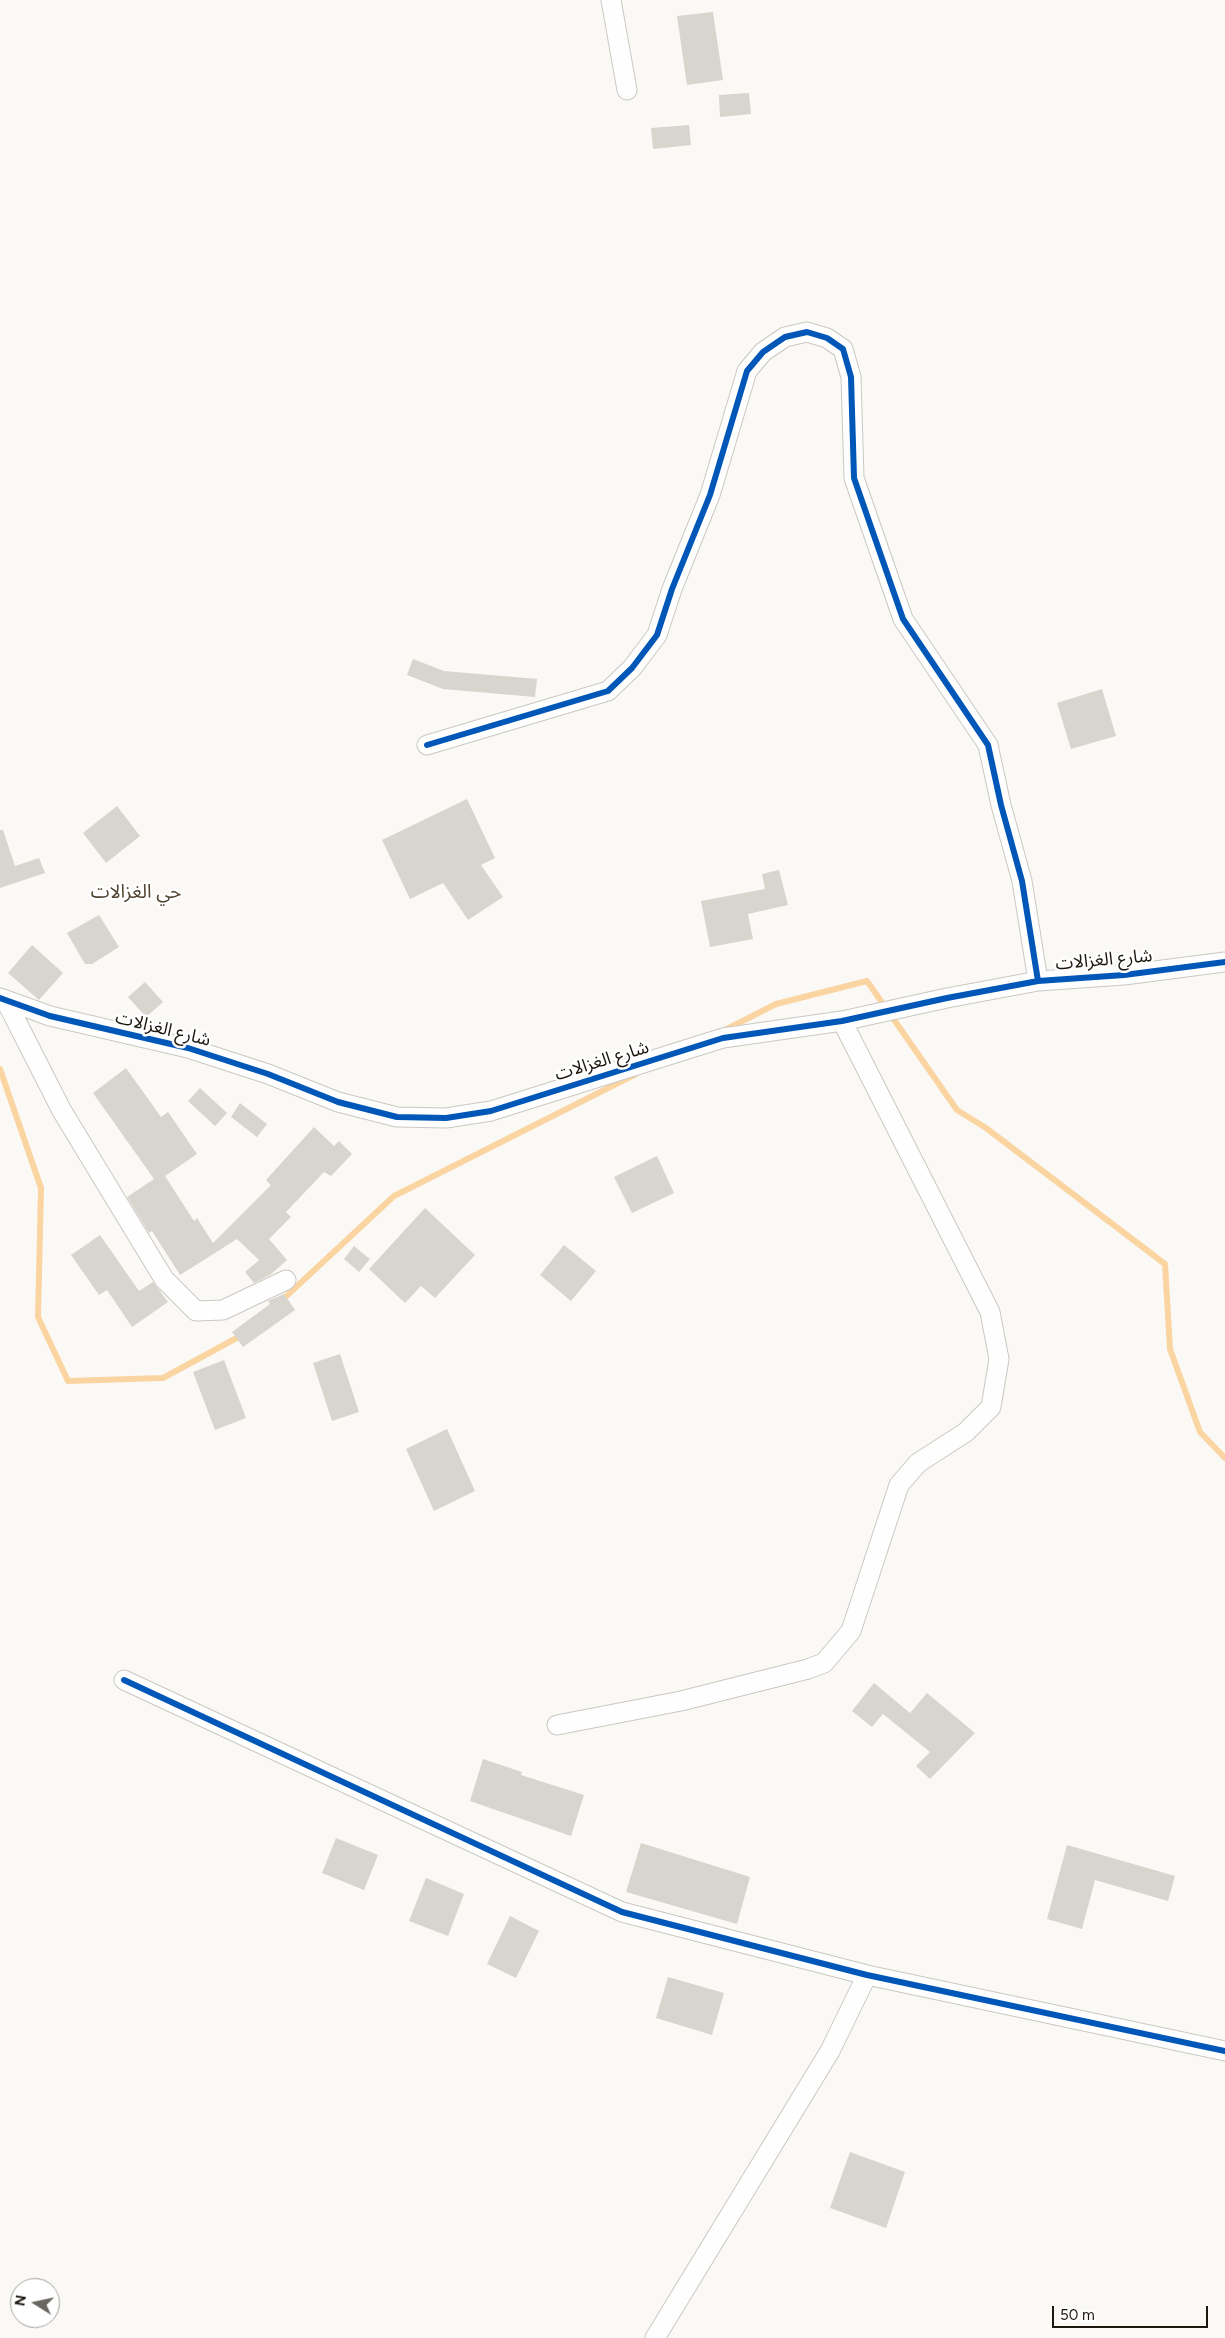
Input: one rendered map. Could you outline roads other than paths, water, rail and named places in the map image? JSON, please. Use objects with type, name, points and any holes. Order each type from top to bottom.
[{"type":"street","points":[[611,0],[627,90]]},
{"type":"street","points":[[427,745],[608,691],[632,668],[657,635],[672,589],[710,495],[747,371],[763,352],[785,337],[807,332],[827,338],[843,349],[851,377],[854,478],[904,619],[988,745],[1001,805],[1022,881],[1038,981]]},
{"type":"street","name":"شارع الغزالات","points":[[3,999],[59,1018],[188,1048],[268,1074],[338,1102],[397,1117],[446,1118],[491,1111],[723,1038],[842,1021],[947,998],[1038,981],[1124,975],[1225,962]]},
{"type":"street","points":[[3,999],[62,1111],[164,1279],[179,1294],[196,1310],[223,1310],[286,1280]]},
{"type":"street","points":[[557,1725],[681,1701],[808,1669],[824,1663],[851,1631],[899,1485],[918,1463],[966,1432],[991,1407],[999,1360],[990,1312],[842,1021]]},
{"type":"street","points":[[124,1680],[622,1912],[867,1975],[1225,2051]]},
{"type":"street","points":[[655,2338],[830,2051],[867,1975]]},
{"type":"waterway","points":[[723,1031],[776,1004],[867,981],[957,1110],[986,1128],[1165,1264],[1170,1349],[1200,1432],[1225,1458]]},
{"type":"waterway","points":[[0,1069],[41,1188],[38,1317],[68,1381],[163,1378],[244,1334]]},
{"type":"waterway","points":[[281,1301],[394,1196],[636,1074]]},
{"type":"district","name":"حي الغزالات","points":[[136,892]]}]
